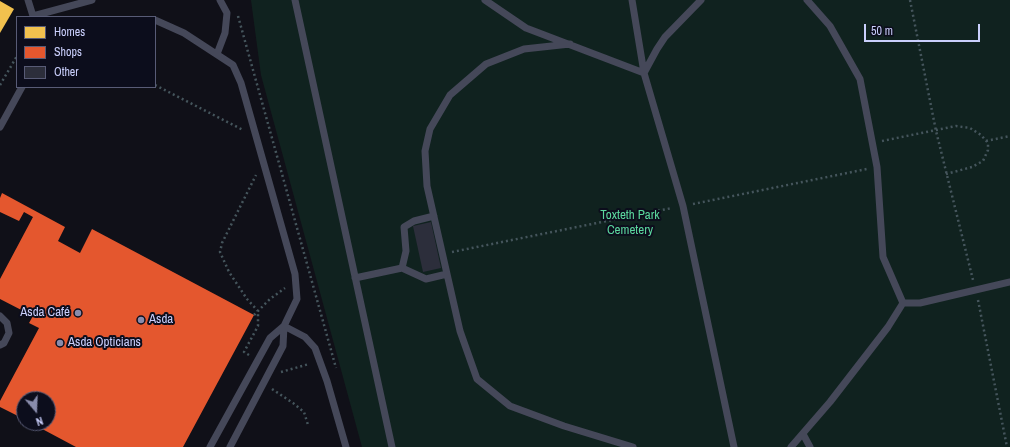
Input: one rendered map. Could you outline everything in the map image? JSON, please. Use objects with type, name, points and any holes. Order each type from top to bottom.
[{"type":"lane","points":[[28,0],[34,16],[92,0]]},
{"type":"lane","points":[[217,54],[225,33],[227,12],[220,0]]},
{"type":"lane","points":[[295,0],[392,447]]},
{"type":"lane","points":[[485,0],[526,28],[644,73]]},
{"type":"lane","points":[[632,0],[644,73],[683,206],[734,447]]},
{"type":"lane","points":[[644,73],[665,37],[702,0]]},
{"type":"lane","points":[[807,0],[830,26],[860,79],[877,167],[883,257],[903,303]]},
{"type":"lane","points":[[156,20],[184,33],[233,65],[241,83],[295,274],[297,298],[284,326],[283,346],[230,447]]},
{"type":"lane","points":[[570,44],[524,49],[486,64],[450,95],[430,128],[425,151],[427,186],[460,331],[477,379],[510,406],[564,426],[633,447]]},
{"type":"lane","points":[[0,127],[21,88]]},
{"type":"lane","points":[[402,268],[406,251],[404,227],[414,221],[434,216]]},
{"type":"lane","points":[[355,278],[402,268],[426,278],[446,274]]},
{"type":"lane","points":[[903,303],[920,303],[1010,282]]},
{"type":"lane","points":[[791,447],[830,402],[879,339],[903,303]]},
{"type":"lane","points":[[0,316],[7,323],[9,334],[4,343],[0,345]]},
{"type":"lane","points":[[210,447],[270,338],[284,326]]},
{"type":"lane","points":[[284,326],[305,337],[315,348],[346,447]]},
{"type":"lane","points":[[803,434],[810,447]]},
{"type":"path","points":[[910,0],[936,131],[976,290],[1007,447]]},
{"type":"path","points":[[238,14],[337,372]]},
{"type":"path","points":[[0,85],[16,58]]},
{"type":"path","points":[[156,86],[243,131]]},
{"type":"path","points":[[872,143],[956,126],[970,128],[988,143],[988,150],[983,161],[972,167],[946,174]]},
{"type":"path","points":[[986,141],[1010,136]]},
{"type":"path","points":[[442,254],[877,167]]},
{"type":"path","points":[[256,174],[222,243],[220,252],[229,272],[247,299],[258,311],[258,326],[244,352],[258,360]]},
{"type":"path","points":[[254,315],[270,298],[285,289],[287,277],[309,270]]},
{"type":"path","points":[[271,367],[281,372],[333,358]]},
{"type":"path","points":[[278,378],[281,372]]},
{"type":"path","points":[[275,384],[272,389],[293,402],[304,412],[308,425]]},
{"type":"green space","name":"Toxteth Park Cemetery","points":[[251,0],[1010,0],[1010,447],[362,447],[261,75]]},
{"type":"building: Homes","points":[[0,1],[14,9],[0,33]]},
{"type":"building: Shops","name":"Asda","points":[[2,193],[65,227],[58,241],[80,253],[92,229],[254,315],[183,447],[76,447],[46,431],[56,431],[56,391],[16,391],[16,415],[0,407],[0,401],[39,328],[29,323],[33,316],[0,299],[0,279],[33,217],[24,212],[19,221],[0,212],[0,198]]},
{"type":"building: Other","points":[[431,222],[441,268],[423,272],[413,226]]},
{"type":"place","name":"Asda Café","points":[[78,313]]},
{"type":"place","name":"Asda","points":[[141,320]]},
{"type":"place","name":"Asda Opticians","points":[[60,343]]}]
